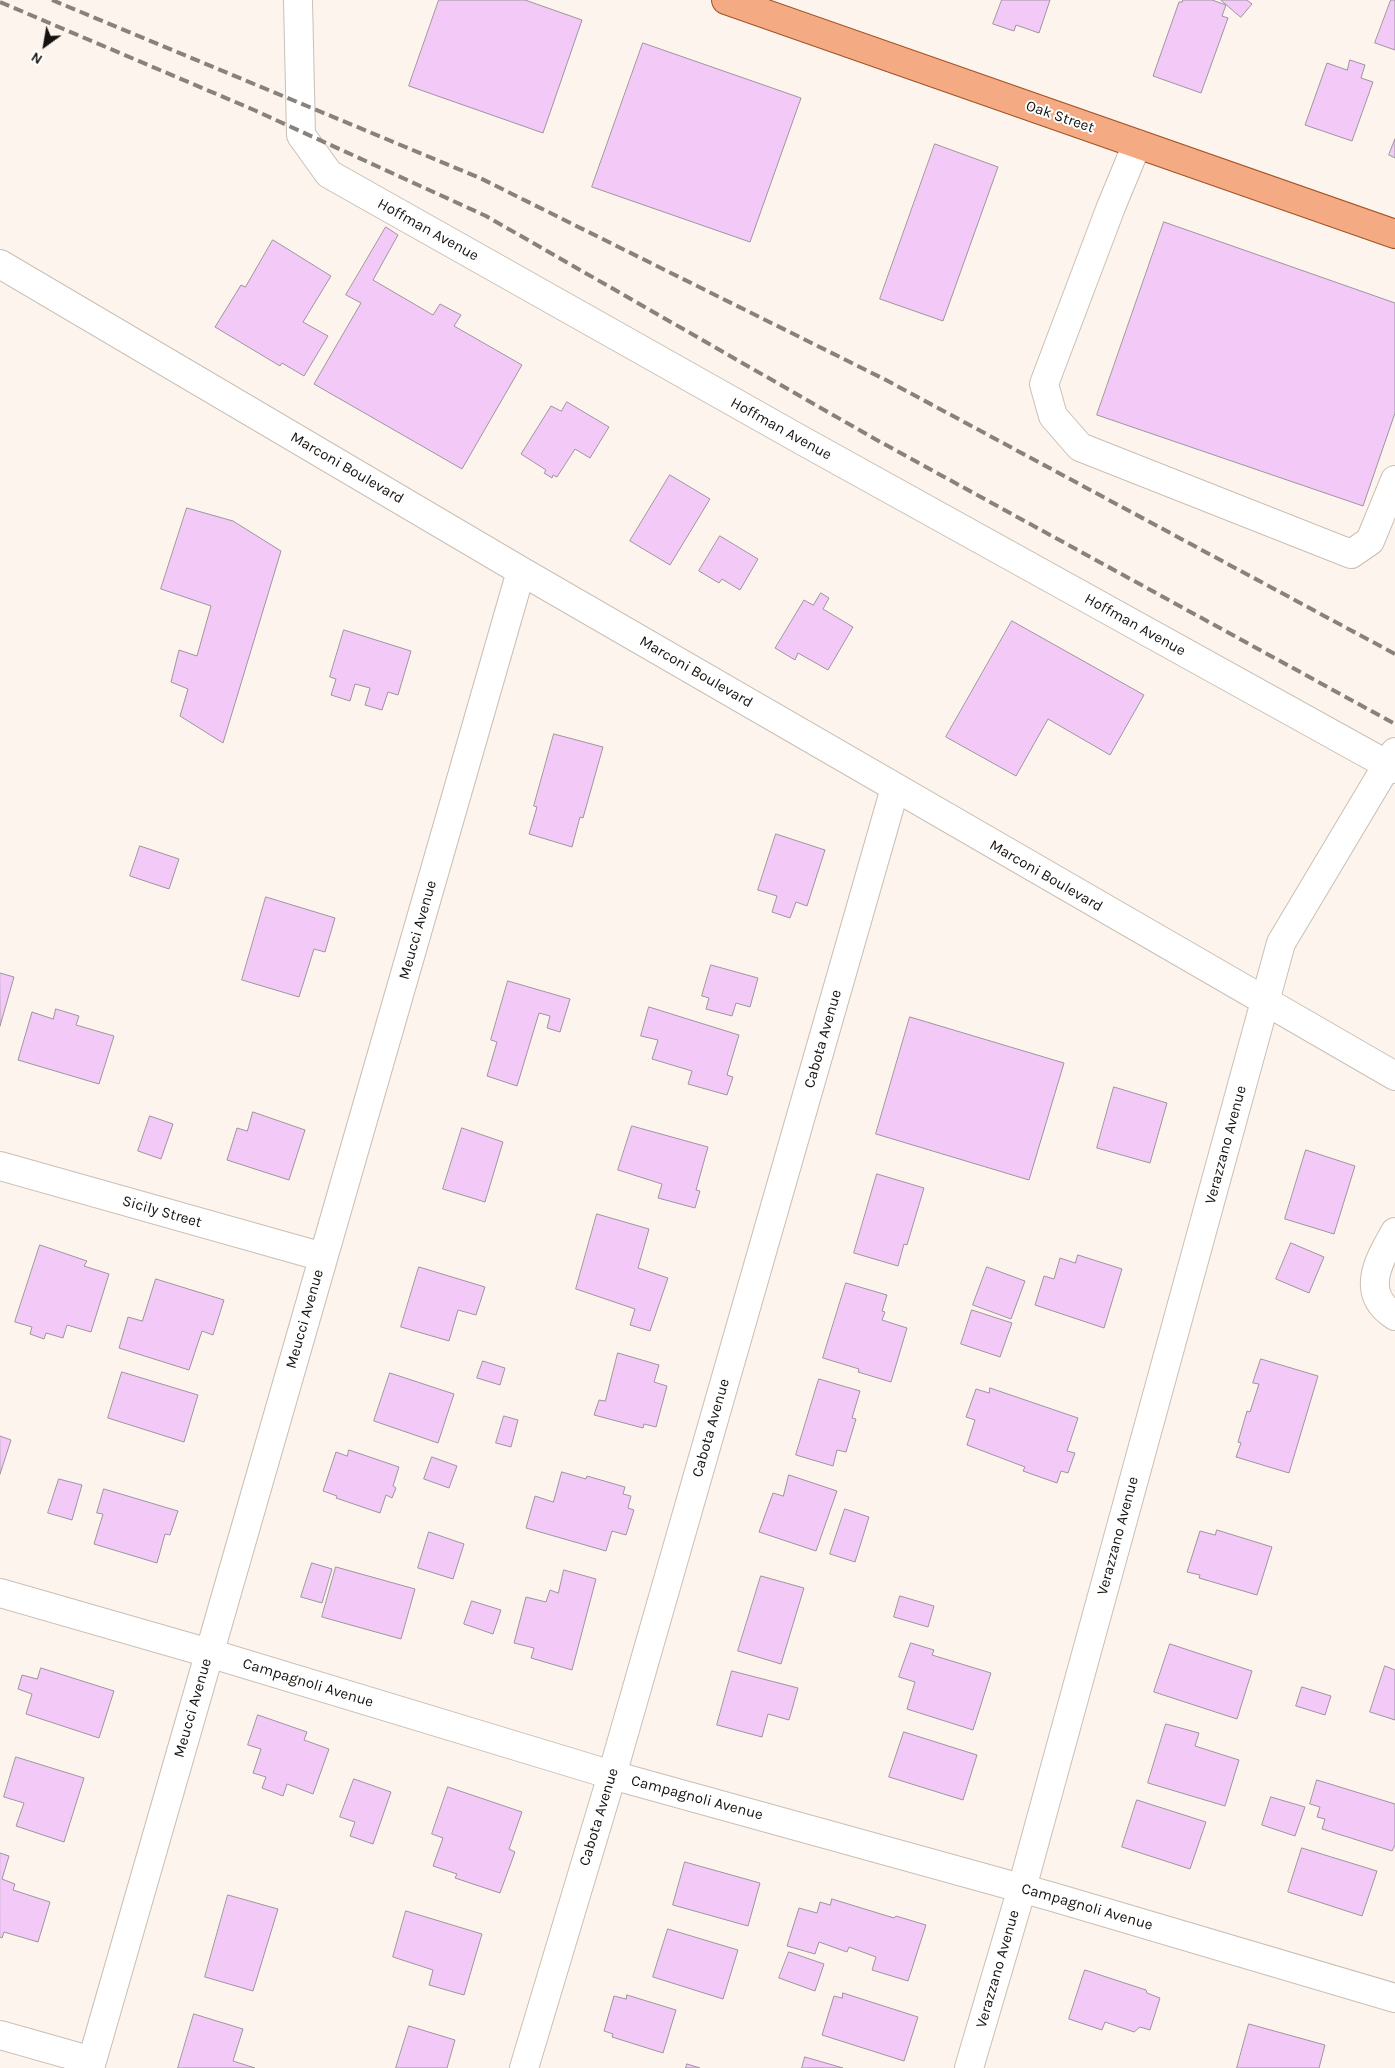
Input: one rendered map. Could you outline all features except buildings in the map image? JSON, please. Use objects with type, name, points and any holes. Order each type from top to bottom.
[{"type":"main road","name":"Oak Street","points":[[726,0],[1395,234]]},
{"type":"street","name":"Hoffman Avenue","points":[[298,0],[300,134],[329,174],[803,441],[1393,762]]},
{"type":"street","points":[[1137,144],[1044,384],[1053,416],[1080,447],[1351,554],[1370,541],[1395,480]]},
{"type":"street","name":"Marconi Boulevard","points":[[0,264],[521,571],[1395,1076]]},
{"type":"street","name":"Meucci Avenue","points":[[91,2065],[521,571]]},
{"type":"street","name":"Verazzano Avenue","points":[[969,2068],[1022,1888],[1281,943],[1393,762]]},
{"type":"street","name":"Cabota Avenue","points":[[524,2068],[612,1775],[895,788]]},
{"type":"street","name":"Sicily Street","points":[[0,1166],[323,1258]]},
{"type":"street","points":[[1395,1232],[1380,1259],[1374,1275],[1375,1288],[1382,1304],[1395,1316]]},
{"type":"street","name":"Campagnoli Avenue","points":[[0,1593],[209,1653],[612,1775],[1022,1888],[1395,1998]]},
{"type":"street","points":[[0,2035],[91,2065]]},
{"type":"railway","points":[[52,0],[480,178],[886,380],[1395,654]]},
{"type":"railway","points":[[0,2],[254,110],[486,216],[875,439],[1395,724]]}]
